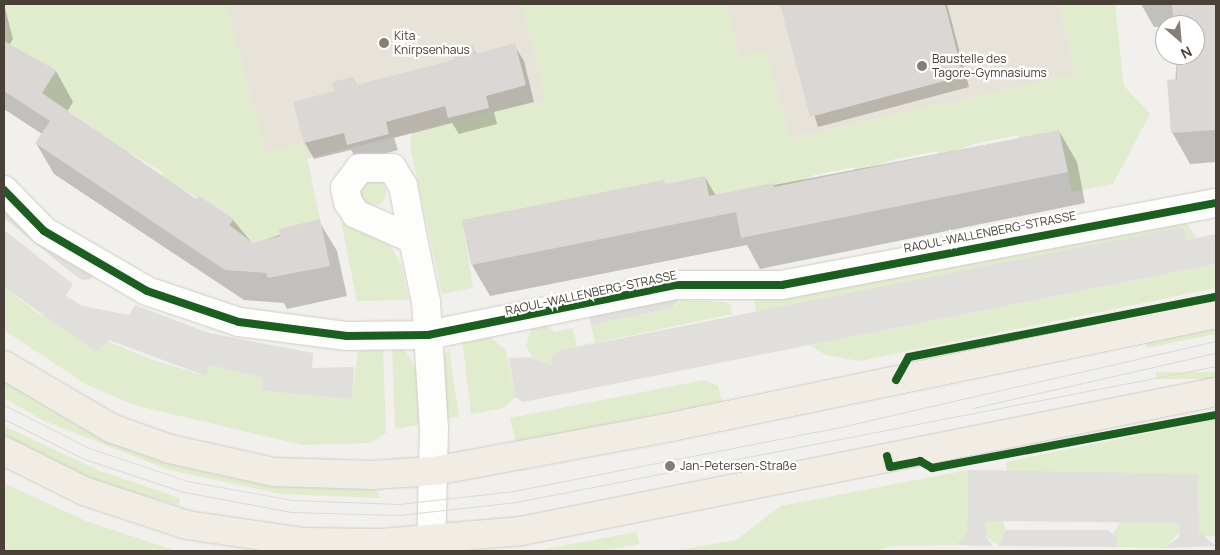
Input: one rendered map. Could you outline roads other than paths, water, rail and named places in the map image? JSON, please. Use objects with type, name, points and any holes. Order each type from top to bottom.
[{"type":"main road","points":[[4,365],[111,428],[228,464],[323,475],[434,470],[681,425],[1216,314]]},
{"type":"main road","points":[[4,451],[84,491],[187,525],[302,542],[431,546],[521,532],[1216,392]]},
{"type":"street","name":"RAOUL-WALLENBERG-STRASSE","points":[[4,190],[44,231],[147,291],[189,307],[277,330],[347,336],[428,335],[677,285],[782,285],[1216,203]]},
{"type":"street","points":[[413,239],[428,335],[434,470],[431,546]]},
{"type":"tram line","points":[[4,405],[89,448],[187,481],[293,500],[399,504],[514,491],[849,425],[1216,341]]},
{"type":"tram line","points":[[973,408],[1216,353]]},
{"type":"tram line","points":[[4,419],[84,459],[184,492],[291,512],[399,515],[516,502],[1216,366]]},
{"type":"place","name":"Kita Knirpsenhaus","points":[[384,43]]},
{"type":"place","name":"Baustelle des Tagore-Gymnasiums","points":[[922,66]]},
{"type":"place","name":"Jan-Petersen-Straße","points":[[670,466]]}]
